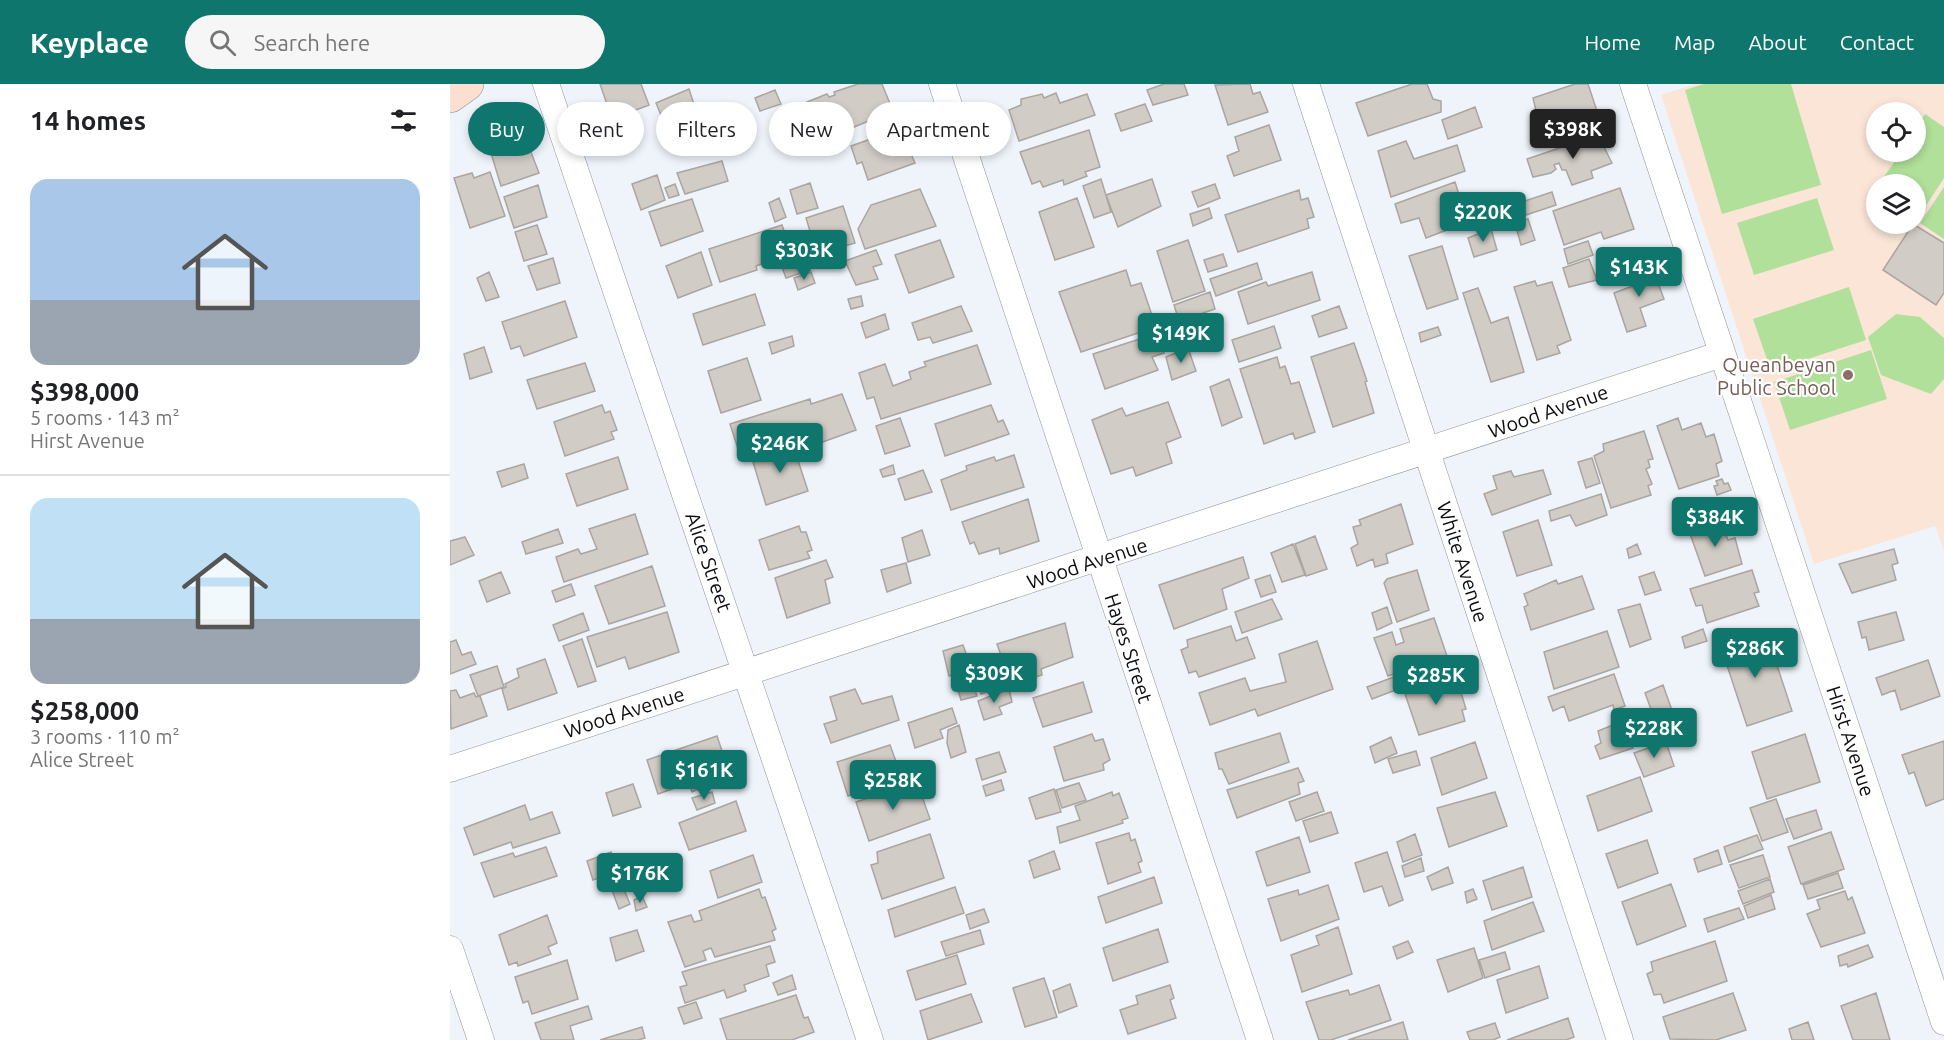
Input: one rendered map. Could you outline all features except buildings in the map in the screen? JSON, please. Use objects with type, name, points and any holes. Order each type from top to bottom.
[{"type":"main road","points":[[450,96],[467,84]]},
{"type":"street","name":"Alice Street","points":[[546,84],[870,1040]]},
{"type":"street","name":"Hayes Street","points":[[942,84],[1260,1040]]},
{"type":"street","name":"White Avenue","points":[[1306,84],[1620,1040]]},
{"type":"street","name":"Hirst Avenue","points":[[1634,84],[1944,1022]]},
{"type":"street","name":"Wood Avenue","points":[[450,769],[1100,559],[1722,354]]},
{"type":"street","points":[[450,949],[481,1040]]},
{"type":"shaded area","name":"Queanbeyan Public School","points":[[1696,84],[1944,84],[1944,550],[1935,526],[1814,564],[1661,95]]},
{"type":"green space","points":[[1704,84],[1791,84],[1821,185],[1722,214],[1685,90]]},
{"type":"green space","points":[[1926,115],[1944,127],[1944,178],[1926,206],[1926,174],[1886,174],[1894,162],[1926,162]]},
{"type":"green space","points":[[1944,187],[1944,239],[1926,227],[1926,214]]},
{"type":"green space","points":[[1817,198],[1834,250],[1754,275],[1737,223]]},
{"type":"green space","points":[[1849,287],[1866,340],[1771,371],[1753,319]]},
{"type":"green space","points":[[1896,314],[1920,317],[1944,338],[1944,379],[1931,394],[1881,375],[1868,337]]},
{"type":"green space","points":[[1871,350],[1887,399],[1790,430],[1774,382]]},
{"type":"place","name":"Queanbeyan Public School","points":[[1848,375]]}]
